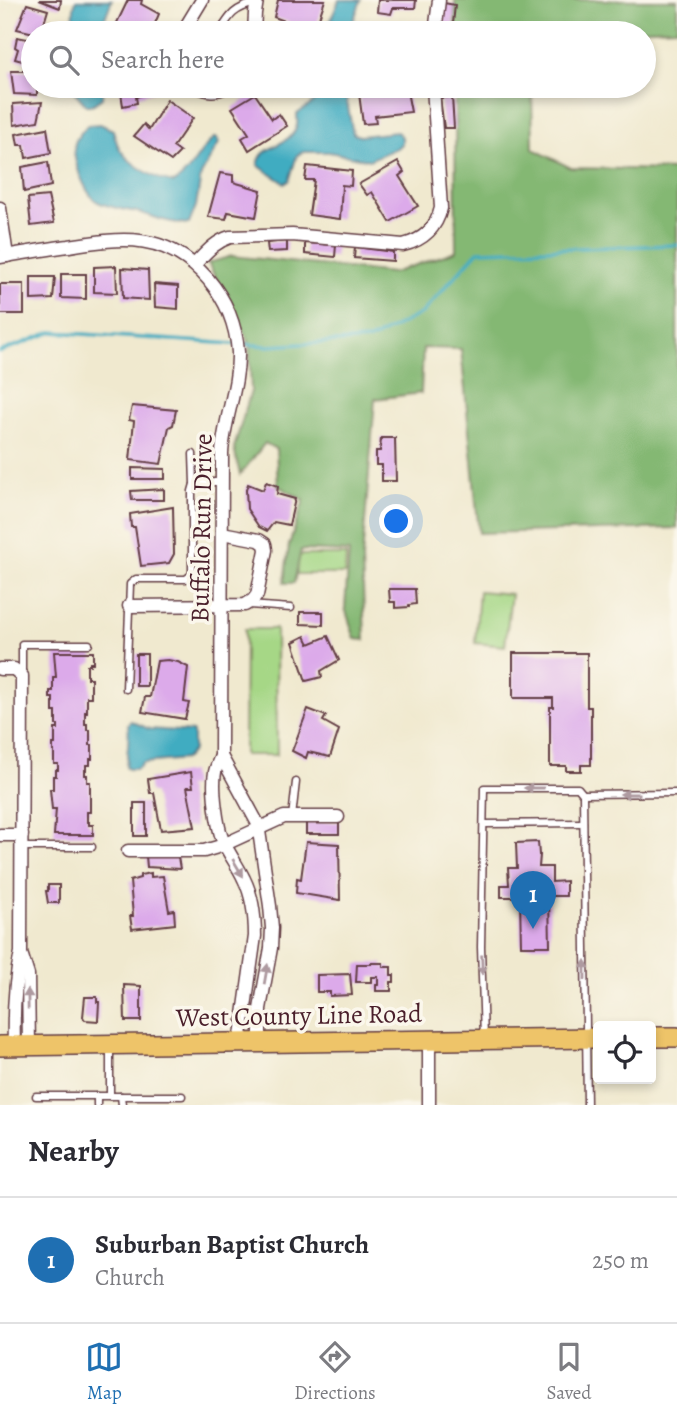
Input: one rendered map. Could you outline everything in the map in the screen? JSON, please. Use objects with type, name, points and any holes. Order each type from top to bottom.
[{"type":"main road","points":[[656,1037],[677,1037]]},
{"type":"main road","name":"West County Line Road","points":[[15,1046],[592,1038]]},
{"type":"street","points":[[189,21],[202,0]]},
{"type":"street","points":[[436,21],[439,0]]},
{"type":"street","points":[[255,21],[257,2]]},
{"type":"street","points":[[194,265],[210,248],[230,237],[292,235],[403,245],[414,243],[427,234],[438,219],[441,204],[434,98]]},
{"type":"street","points":[[0,208],[4,256]]},
{"type":"street","name":"Buffalo Run Drive","points":[[4,256],[106,240],[133,239],[149,242],[175,252],[194,265],[212,284],[232,320],[237,347],[236,380],[222,443],[221,756],[215,772],[219,826],[225,844],[244,878],[255,919],[250,1042]]},
{"type":"street","points":[[129,606],[222,606],[247,604],[255,599],[266,545],[259,540],[222,533]]},
{"type":"street","points":[[0,669],[14,669],[22,676],[21,953],[13,1009],[15,1046]]},
{"type":"street","name":"Buffalo Run Drive","points":[[221,756],[259,828],[272,928],[260,1009],[250,1042]]},
{"type":"street","points":[[128,851],[204,851],[280,818],[338,817]]},
{"type":"street","points":[[0,835],[22,841]]},
{"type":"street","points":[[429,1040],[429,1105]]},
{"type":"lane","points":[[227,21],[242,6],[257,2]]},
{"type":"lane","points":[[126,689],[130,585],[133,580],[186,579],[191,576],[193,454]]},
{"type":"lane","points":[[194,484],[222,482]]},
{"type":"lane","points":[[247,604],[291,608]]},
{"type":"lane","points":[[22,676],[22,644],[89,644]]},
{"type":"lane","points":[[292,817],[296,782]]},
{"type":"lane","points":[[484,1039],[481,947],[484,788],[578,788],[583,794],[592,1038],[587,1105]]},
{"type":"lane","points":[[583,794],[677,793]]},
{"type":"lane","points":[[484,824],[583,823]]},
{"type":"lane","points":[[22,841],[92,847]]},
{"type":"lane","points":[[110,1044],[110,1096]]},
{"type":"lane","points":[[36,1096],[182,1096]]},
{"type":"lane","points":[[97,1096],[97,1105]]},
{"type":"lane","points":[[121,1097],[122,1105]]},
{"type":"green space","points":[[455,0],[677,0],[677,28],[656,29],[656,21],[455,21]]},
{"type":"green space","points":[[455,98],[532,98],[533,149],[571,168],[677,170],[677,528],[479,533],[461,349],[423,348],[421,393],[375,399],[362,559],[365,640],[355,639],[345,608],[349,552],[301,550],[294,583],[284,583],[289,545],[304,500],[278,486],[276,449],[265,443],[240,475],[234,448],[251,391],[249,342],[208,263],[232,256],[393,273],[456,251]]},
{"type":"green space","points":[[296,555],[346,555],[345,574],[295,574]]},
{"type":"green space","points":[[479,591],[511,594],[505,646],[475,643]]},
{"type":"green space","points":[[245,629],[276,629],[277,755],[244,755]]},
{"type":"water","points":[[76,0],[112,0],[104,21],[73,21]]},
{"type":"water","points":[[339,0],[361,0],[353,21],[330,21]]},
{"type":"water","points":[[80,98],[102,98],[92,105],[86,105]]},
{"type":"water","points":[[316,98],[346,98],[353,134],[360,136],[397,132],[402,137],[402,143],[397,148],[369,160],[329,152],[303,152],[297,155],[289,181],[285,183],[258,165],[260,159],[267,151],[292,135],[297,125],[297,114]]},
{"type":"water","points":[[100,124],[113,130],[120,149],[138,167],[153,176],[174,183],[208,143],[217,138],[219,143],[201,175],[196,206],[189,224],[170,222],[109,206],[93,198],[80,175],[74,149],[77,138],[88,125]]},
{"type":"water","points":[[131,721],[149,729],[193,732],[193,750],[185,759],[143,763],[137,769],[128,769],[128,724]]},
{"type":"building","points":[[39,0],[61,0],[60,8]]},
{"type":"building","points":[[128,0],[142,0],[141,4],[159,14],[156,21],[118,21]]},
{"type":"building","points":[[278,0],[325,0],[318,21],[285,21],[274,17]]},
{"type":"building","points":[[378,0],[416,0],[415,8],[393,8],[391,14],[377,12]]},
{"type":"building","points":[[444,3],[455,5],[453,21],[443,21]]},
{"type":"building","points":[[27,4],[48,10],[45,21],[21,21],[21,30],[17,29]]},
{"type":"building","points":[[17,37],[21,38],[21,61],[15,59],[18,49],[15,47]]},
{"type":"building","points":[[11,71],[21,71],[21,94],[14,94]]},
{"type":"building","points":[[122,98],[136,98],[137,103],[123,106]]},
{"type":"building","points":[[248,98],[258,98],[272,119],[279,114],[287,126],[249,150],[242,138],[249,134],[232,108]]},
{"type":"building","points":[[360,98],[408,98],[411,112],[375,116],[376,123],[363,124]]},
{"type":"building","points":[[440,98],[452,98],[454,128],[444,128]]},
{"type":"building","points":[[167,100],[193,118],[173,147],[180,152],[171,161],[134,136],[144,124],[149,130]]},
{"type":"building","points":[[42,102],[38,121],[14,125],[13,104]]},
{"type":"building","points":[[47,128],[51,153],[26,158],[24,145],[18,145],[16,134]]},
{"type":"building","points":[[48,162],[51,186],[24,192],[22,167]]},
{"type":"building","points":[[398,162],[404,172],[399,176],[418,206],[390,222],[372,192],[367,195],[359,184]]},
{"type":"building","points":[[307,166],[352,171],[351,186],[342,185],[340,219],[309,215],[314,180],[305,180]]},
{"type":"building","points":[[220,173],[233,175],[233,182],[261,190],[256,217],[228,212],[226,219],[208,217]]},
{"type":"building","points":[[48,196],[54,223],[31,226],[28,198]]},
{"type":"building","points":[[287,241],[287,251],[268,252],[267,243]]},
{"type":"building","points":[[305,243],[336,245],[335,257],[305,254]]},
{"type":"building","points":[[355,247],[393,252],[393,261],[354,258]]},
{"type":"building","points":[[116,266],[117,293],[94,292],[94,267]]},
{"type":"building","points":[[122,268],[148,270],[149,300],[123,298]]},
{"type":"building","points":[[61,274],[86,274],[86,299],[61,298]]},
{"type":"building","points":[[31,277],[55,277],[53,299],[31,300]]},
{"type":"building","points":[[0,284],[24,284],[24,314],[0,314]]},
{"type":"building","points":[[154,284],[178,286],[178,309],[155,307]]},
{"type":"building","points":[[132,406],[176,410],[173,425],[169,427],[161,464],[130,460],[134,421],[129,420]]},
{"type":"building","points":[[381,438],[395,438],[396,481],[382,481],[382,465],[376,465],[376,451],[380,451]]},
{"type":"building","points":[[132,468],[165,469],[165,479],[132,479]]},
{"type":"building","points":[[266,482],[278,486],[277,494],[295,499],[289,525],[274,522],[267,531],[259,527],[247,509],[246,490],[248,484],[263,490]]},
{"type":"building","points":[[164,489],[164,500],[132,500],[131,491]]},
{"type":"building","points":[[173,507],[174,554],[169,563],[141,566],[135,527],[131,527],[130,514]]},
{"type":"building","points":[[389,589],[415,589],[416,604],[395,608],[395,602],[390,602]]},
{"type":"building","points":[[300,612],[323,612],[323,625],[300,624]]},
{"type":"building","points":[[305,636],[309,644],[328,636],[339,660],[321,671],[322,677],[306,681],[293,642]]},
{"type":"building","points":[[54,652],[93,652],[93,663],[87,665],[87,678],[91,678],[91,697],[87,697],[85,712],[85,724],[87,730],[90,730],[92,759],[90,765],[86,765],[85,775],[87,782],[90,782],[90,812],[87,812],[87,822],[93,825],[93,835],[54,835],[56,809],[52,809],[50,789],[53,789],[53,776],[56,776],[58,770],[58,764],[54,764],[53,744],[58,725],[50,691],[53,691],[53,677],[56,677]]},
{"type":"building","points":[[513,653],[587,653],[591,765],[581,765],[581,771],[566,771],[566,766],[550,766],[550,707],[553,707],[553,698],[513,698]]},
{"type":"building","points":[[136,654],[147,654],[147,686],[136,686]]},
{"type":"building","points":[[168,660],[188,667],[184,702],[189,703],[185,719],[142,712],[145,697],[150,697],[157,661]]},
{"type":"building","points":[[308,709],[326,716],[323,721],[339,730],[330,757],[308,752],[306,758],[292,751]]},
{"type":"building","points":[[191,772],[193,787],[187,787],[195,827],[161,830],[154,793],[150,793],[148,779]]},
{"type":"building","points":[[134,803],[146,803],[146,836],[134,836]]},
{"type":"building","points":[[339,822],[339,834],[306,834],[306,823]]},
{"type":"building","points":[[306,842],[339,844],[340,900],[296,893],[297,878],[301,879]]},
{"type":"building","points":[[538,842],[539,867],[552,867],[552,882],[566,881],[566,896],[549,896],[550,946],[521,946],[520,897],[501,897],[501,885],[509,885],[508,868],[517,868],[516,843]]},
{"type":"building","points":[[146,856],[178,857],[180,869],[147,867]]},
{"type":"building","points":[[151,873],[151,877],[163,876],[169,911],[174,910],[175,924],[132,929],[130,881]]},
{"type":"building","points":[[48,885],[59,885],[59,903],[48,903]]},
{"type":"building","points":[[383,963],[383,967],[391,967],[394,982],[391,982],[391,991],[376,991],[378,977],[371,977],[371,982],[356,982],[357,964]]},
{"type":"building","points":[[350,974],[352,995],[330,996],[330,992],[317,992],[317,975]]},
{"type":"building","points":[[124,985],[141,986],[141,1021],[125,1021]]},
{"type":"building","points":[[85,997],[97,997],[98,1021],[85,1020],[83,1017]]},
{"type":"waterway","points":[[241,344],[268,346],[370,340],[422,313],[478,251],[677,245]]},
{"type":"waterway","points":[[0,352],[52,332],[234,344]]},
{"type":"place","name":"Suburban Baptist Church","points":[[533,929]]}]
